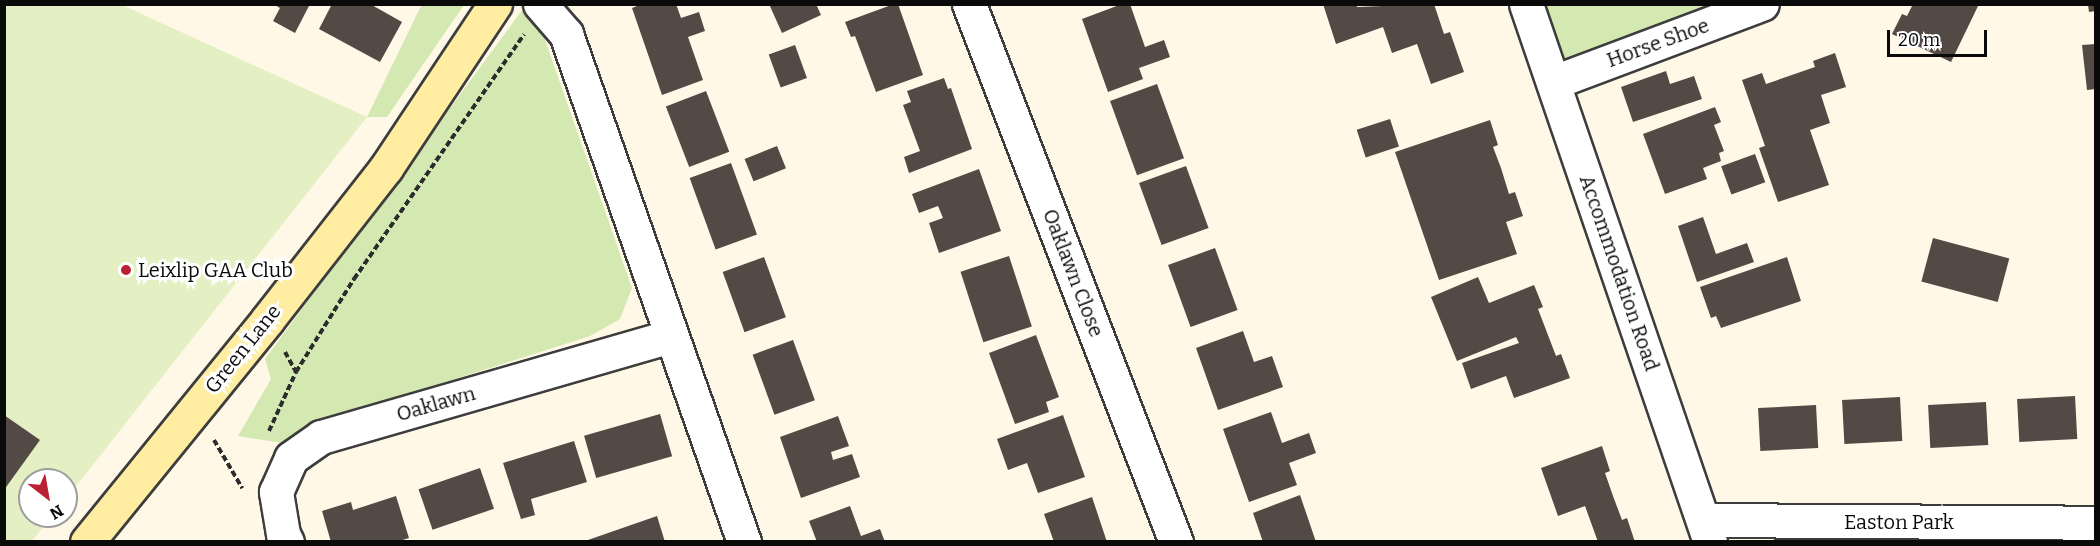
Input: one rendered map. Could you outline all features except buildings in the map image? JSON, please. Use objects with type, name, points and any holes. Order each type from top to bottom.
[{"type":"street","name":"Green Lane","points":[[87,542],[386,168],[495,4]]},
{"type":"street","name":"Oaklawn Close","points":[[969,4],[1176,542]]},
{"type":"street","name":"Accommodation Road","points":[[1526,4],[1706,531]]},
{"type":"street","name":"Horse Shoe","points":[[1554,82],[1762,4]]},
{"type":"street","points":[[542,6],[566,34],[744,542]]},
{"type":"street","name":"Oaklawn","points":[[287,542],[283,534],[276,492],[291,458],[321,437],[672,336]]},
{"type":"street","name":"Easton Park","points":[[1706,531],[2096,523]]},
{"type":"path","points":[[267,436],[296,372],[354,279],[542,6]]},
{"type":"path","points":[[195,409],[246,494],[249,486]]},
{"type":"green space","points":[[422,4],[464,5],[387,117],[367,117]]},
{"type":"green space","points":[[1544,4],[1731,5],[1564,60]]},
{"type":"green space","name":"Leixlip GAA Club","points":[[4,5],[122,5],[367,117],[78,484],[78,468],[18,468],[18,528],[42,528],[32,541],[5,541]]},
{"type":"green space","points":[[523,9],[537,17],[632,288],[620,319],[590,336],[327,420],[281,443],[238,436],[271,379],[265,359]]},
{"type":"place","name":"Leixlip GAA Club","points":[[126,270]]}]
